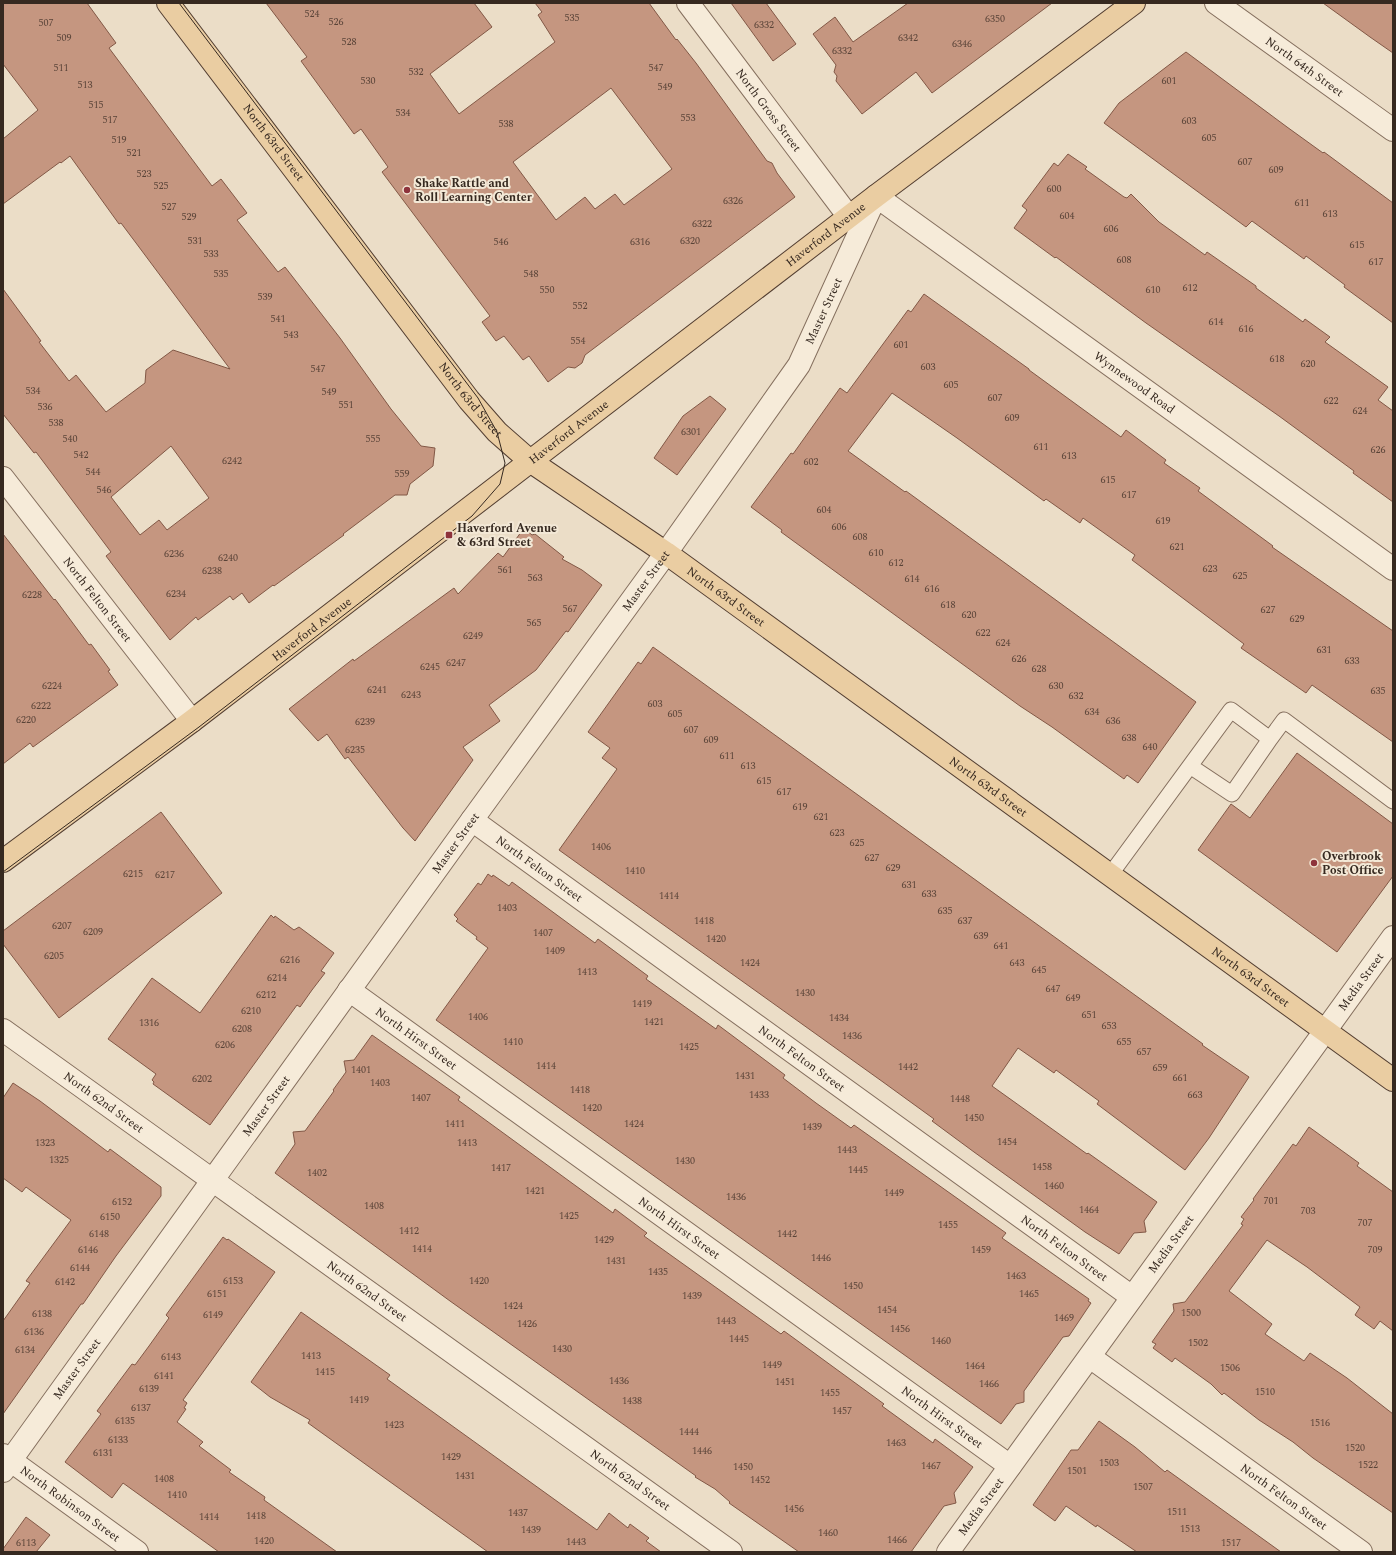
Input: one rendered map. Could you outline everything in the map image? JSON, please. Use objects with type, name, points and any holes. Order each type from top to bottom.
[{"type":"main road","name":"North 63rd Street","points":[[168,3],[468,400],[500,435],[530,461],[666,553],[1393,1080]]},
{"type":"main road","name":"Haverford Avenue","points":[[3,861],[192,721],[876,196],[1134,3]]},
{"type":"street","name":"North Gross Street","points":[[688,3],[849,217]]},
{"type":"street","name":"North 64th Street","points":[[1216,3],[1393,130]]},
{"type":"street","name":"Master Street","points":[[6,1462],[213,1180],[666,553],[799,365],[876,196]]},
{"type":"street","name":"Wynnewood Road","points":[[876,196],[1393,568]]},
{"type":"street","name":"North Felton Street","points":[[3,478],[192,721]]},
{"type":"street","name":"North Felton Street","points":[[472,820],[1132,1297]]},
{"type":"street","name":"Media Street","points":[[948,1552],[1393,937]]},
{"type":"street","name":"North Hirst Street","points":[[349,990],[1010,1466]]},
{"type":"street","name":"North 62nd Street","points":[[3,1030],[731,1552]]},
{"type":"street","name":"North Felton Street","points":[[1090,1357],[1360,1552]]},
{"type":"street","name":"North Robinson Street","points":[[6,1462],[137,1552]]},
{"type":"lane","points":[[1110,875],[1231,710],[1270,738]]},
{"type":"lane","points":[[1190,766],[1232,794],[1284,720],[1393,801]]},
{"type":"building","points":[[3,3],[87,3],[116,43],[109,48],[212,186],[221,179],[247,213],[237,220],[278,272],[285,267],[340,338],[391,409],[421,446],[435,448],[433,466],[410,484],[407,495],[395,495],[343,534],[344,535],[249,603],[242,593],[233,600],[230,596],[198,620],[196,617],[170,640],[106,556],[111,552],[36,452],[34,453],[3,414],[3,289],[41,341],[39,342],[69,381],[76,375],[106,412],[145,383],[146,370],[173,350],[230,369],[121,223],[119,224],[70,156],[3,204],[3,139],[38,110],[3,64]],"holes":[[[171,446],[209,498],[167,530],[159,520],[140,535],[111,497]]]},
{"type":"building","points":[[266,3],[474,3],[492,27],[430,74],[459,114],[555,42],[538,15],[542,12],[535,3],[649,3],[676,40],[677,39],[696,63],[767,161],[772,163],[777,173],[795,197],[585,355],[582,363],[575,368],[568,367],[548,382],[529,356],[523,360],[504,336],[496,341],[482,322],[490,316],[382,172],[388,167],[361,129],[354,134],[301,61],[307,57]],"holes":[[[611,88],[672,169],[624,205],[615,194],[595,209],[585,197],[556,220],[513,162]]]},
{"type":"building","points":[[731,3],[766,3],[796,44],[773,61]]},
{"type":"building","points":[[908,3],[1052,3],[932,93],[916,72],[862,114],[836,81],[837,76],[834,72],[836,65],[813,34],[835,17],[853,42]]},
{"type":"building","points":[[1323,3],[1393,3],[1393,53],[1370,37]]},
{"type":"building","points":[[1186,52],[1393,203],[1393,323],[1344,287],[1345,285],[1306,256],[1304,259],[1252,221],[1246,227],[1104,123],[1119,103]]},
{"type":"building","points":[[1068,154],[1087,167],[1085,169],[1124,197],[1127,198],[1131,194],[1159,222],[1205,255],[1207,252],[1256,286],[1256,288],[1303,322],[1305,319],[1330,337],[1325,342],[1388,387],[1378,400],[1393,411],[1393,502],[1353,473],[1354,471],[1279,416],[1014,228],[1027,210],[1022,206],[1054,163],[1058,166]]},
{"type":"building","points":[[924,294],[1121,437],[1126,430],[1166,460],[1164,463],[1200,488],[1198,491],[1273,546],[1272,547],[1393,631],[1393,742],[1312,685],[1306,693],[1241,648],[1244,644],[1132,560],[1135,555],[1083,518],[1080,523],[1046,499],[1044,501],[892,393],[848,451],[905,492],[906,491],[1196,702],[1138,783],[1127,775],[1124,779],[1020,706],[781,532],[782,530],[751,507],[791,453],[793,454],[840,388],[847,393],[908,310],[911,312]]},
{"type":"building","points":[[710,396],[726,409],[677,475],[654,458],[683,416]]},
{"type":"building","points":[[524,528],[532,535],[535,534],[564,557],[562,559],[582,570],[602,585],[568,632],[566,631],[536,670],[489,705],[500,721],[463,747],[473,760],[415,841],[403,828],[348,757],[345,759],[327,734],[318,741],[289,709],[353,659],[354,661],[454,588],[458,594],[498,553],[503,557]]},
{"type":"building","points":[[3,534],[54,600],[55,599],[89,645],[91,644],[110,670],[108,671],[118,685],[33,747],[30,743],[3,764]]},
{"type":"building","points":[[653,647],[1203,1044],[1202,1045],[1249,1077],[1209,1138],[1185,1170],[1097,1104],[1099,1101],[1056,1070],[1054,1073],[1018,1048],[992,1086],[1157,1202],[1144,1221],[1146,1232],[1134,1233],[1119,1254],[1085,1232],[974,1152],[932,1121],[934,1119],[559,850],[617,769],[602,758],[610,748],[588,732],[638,662],[641,664]]},
{"type":"building","points":[[1297,753],[1393,824],[1393,876],[1337,952],[1198,850],[1231,804],[1250,818]]},
{"type":"building","points":[[161,812],[222,893],[59,1018],[3,944],[3,931]]},
{"type":"building","points":[[488,874],[492,877],[493,875],[509,886],[512,882],[595,943],[598,939],[648,976],[646,979],[716,1029],[718,1025],[785,1075],[783,1078],[816,1103],[851,1128],[854,1125],[1006,1233],[1002,1238],[1089,1299],[1088,1301],[1091,1303],[1069,1336],[1063,1337],[1024,1391],[1024,1402],[1016,1404],[1001,1424],[436,1020],[488,948],[476,939],[477,937],[456,921],[458,919],[454,915],[478,883],[481,885]]},
{"type":"building","points":[[271,915],[274,918],[275,916],[294,930],[299,927],[334,953],[321,971],[325,973],[300,1007],[297,1005],[210,1125],[153,1084],[154,1082],[152,1080],[156,1074],[108,1039],[152,978],[200,1013]]},
{"type":"building","points":[[372,1035],[460,1097],[458,1100],[613,1213],[615,1209],[647,1233],[644,1236],[781,1334],[784,1331],[884,1404],[882,1406],[933,1443],[935,1439],[973,1467],[954,1493],[956,1503],[944,1506],[911,1552],[799,1552],[729,1503],[730,1502],[715,1489],[695,1477],[696,1476],[450,1301],[275,1173],[295,1144],[293,1132],[305,1131],[346,1072],[344,1061],[354,1060]]},
{"type":"building","points":[[13,1083],[40,1101],[108,1152],[110,1149],[161,1187],[161,1196],[116,1256],[83,1304],[81,1304],[3,1414],[3,1321],[30,1283],[26,1281],[71,1220],[26,1187],[22,1192],[3,1178],[3,1098]]},
{"type":"building","points":[[1309,1127],[1359,1163],[1357,1166],[1393,1192],[1393,1331],[1380,1321],[1374,1329],[1355,1315],[1360,1307],[1307,1267],[1267,1240],[1229,1291],[1272,1324],[1265,1334],[1304,1361],[1310,1353],[1347,1378],[1393,1414],[1393,1513],[1313,1458],[1293,1442],[1259,1420],[1224,1393],[1222,1395],[1211,1384],[1175,1358],[1172,1362],[1153,1348],[1156,1344],[1152,1342],[1174,1311],[1173,1304],[1185,1302],[1243,1225],[1241,1224],[1244,1219],[1241,1217],[1254,1200],[1253,1199],[1293,1144],[1296,1146]]},
{"type":"building","points":[[223,1237],[275,1272],[183,1400],[187,1403],[184,1408],[186,1409],[177,1422],[203,1442],[199,1446],[231,1470],[229,1472],[265,1497],[264,1500],[337,1552],[219,1552],[123,1483],[112,1498],[65,1462],[101,1414],[97,1411],[132,1364],[135,1365],[149,1346],[169,1318],[166,1315]]},
{"type":"building","points":[[301,1312],[390,1375],[387,1379],[597,1530],[609,1513],[628,1528],[630,1524],[649,1538],[646,1541],[661,1552],[488,1552],[308,1423],[310,1420],[270,1397],[251,1382]]},
{"type":"building","points":[[1099,1421],[1135,1447],[1165,1472],[1167,1470],[1281,1552],[1137,1552],[1097,1525],[1096,1527],[1066,1506],[1055,1521],[1033,1505],[1071,1450],[1078,1450]]},
{"type":"building","points":[[26,1517],[50,1535],[36,1552],[3,1552],[3,1549]]},
{"type":"tram line","points":[[3,872],[199,727],[472,516],[500,484],[505,463],[497,432],[478,398],[179,3]]},
{"type":"place","name":"Shake Rattle and Roll Learning Center","points":[[407,190]]},
{"type":"place","name":"Haverford Avenue & 63rd Street","points":[[449,535]]},
{"type":"place","name":"Overbrook Post Office","points":[[1314,863]]}]
